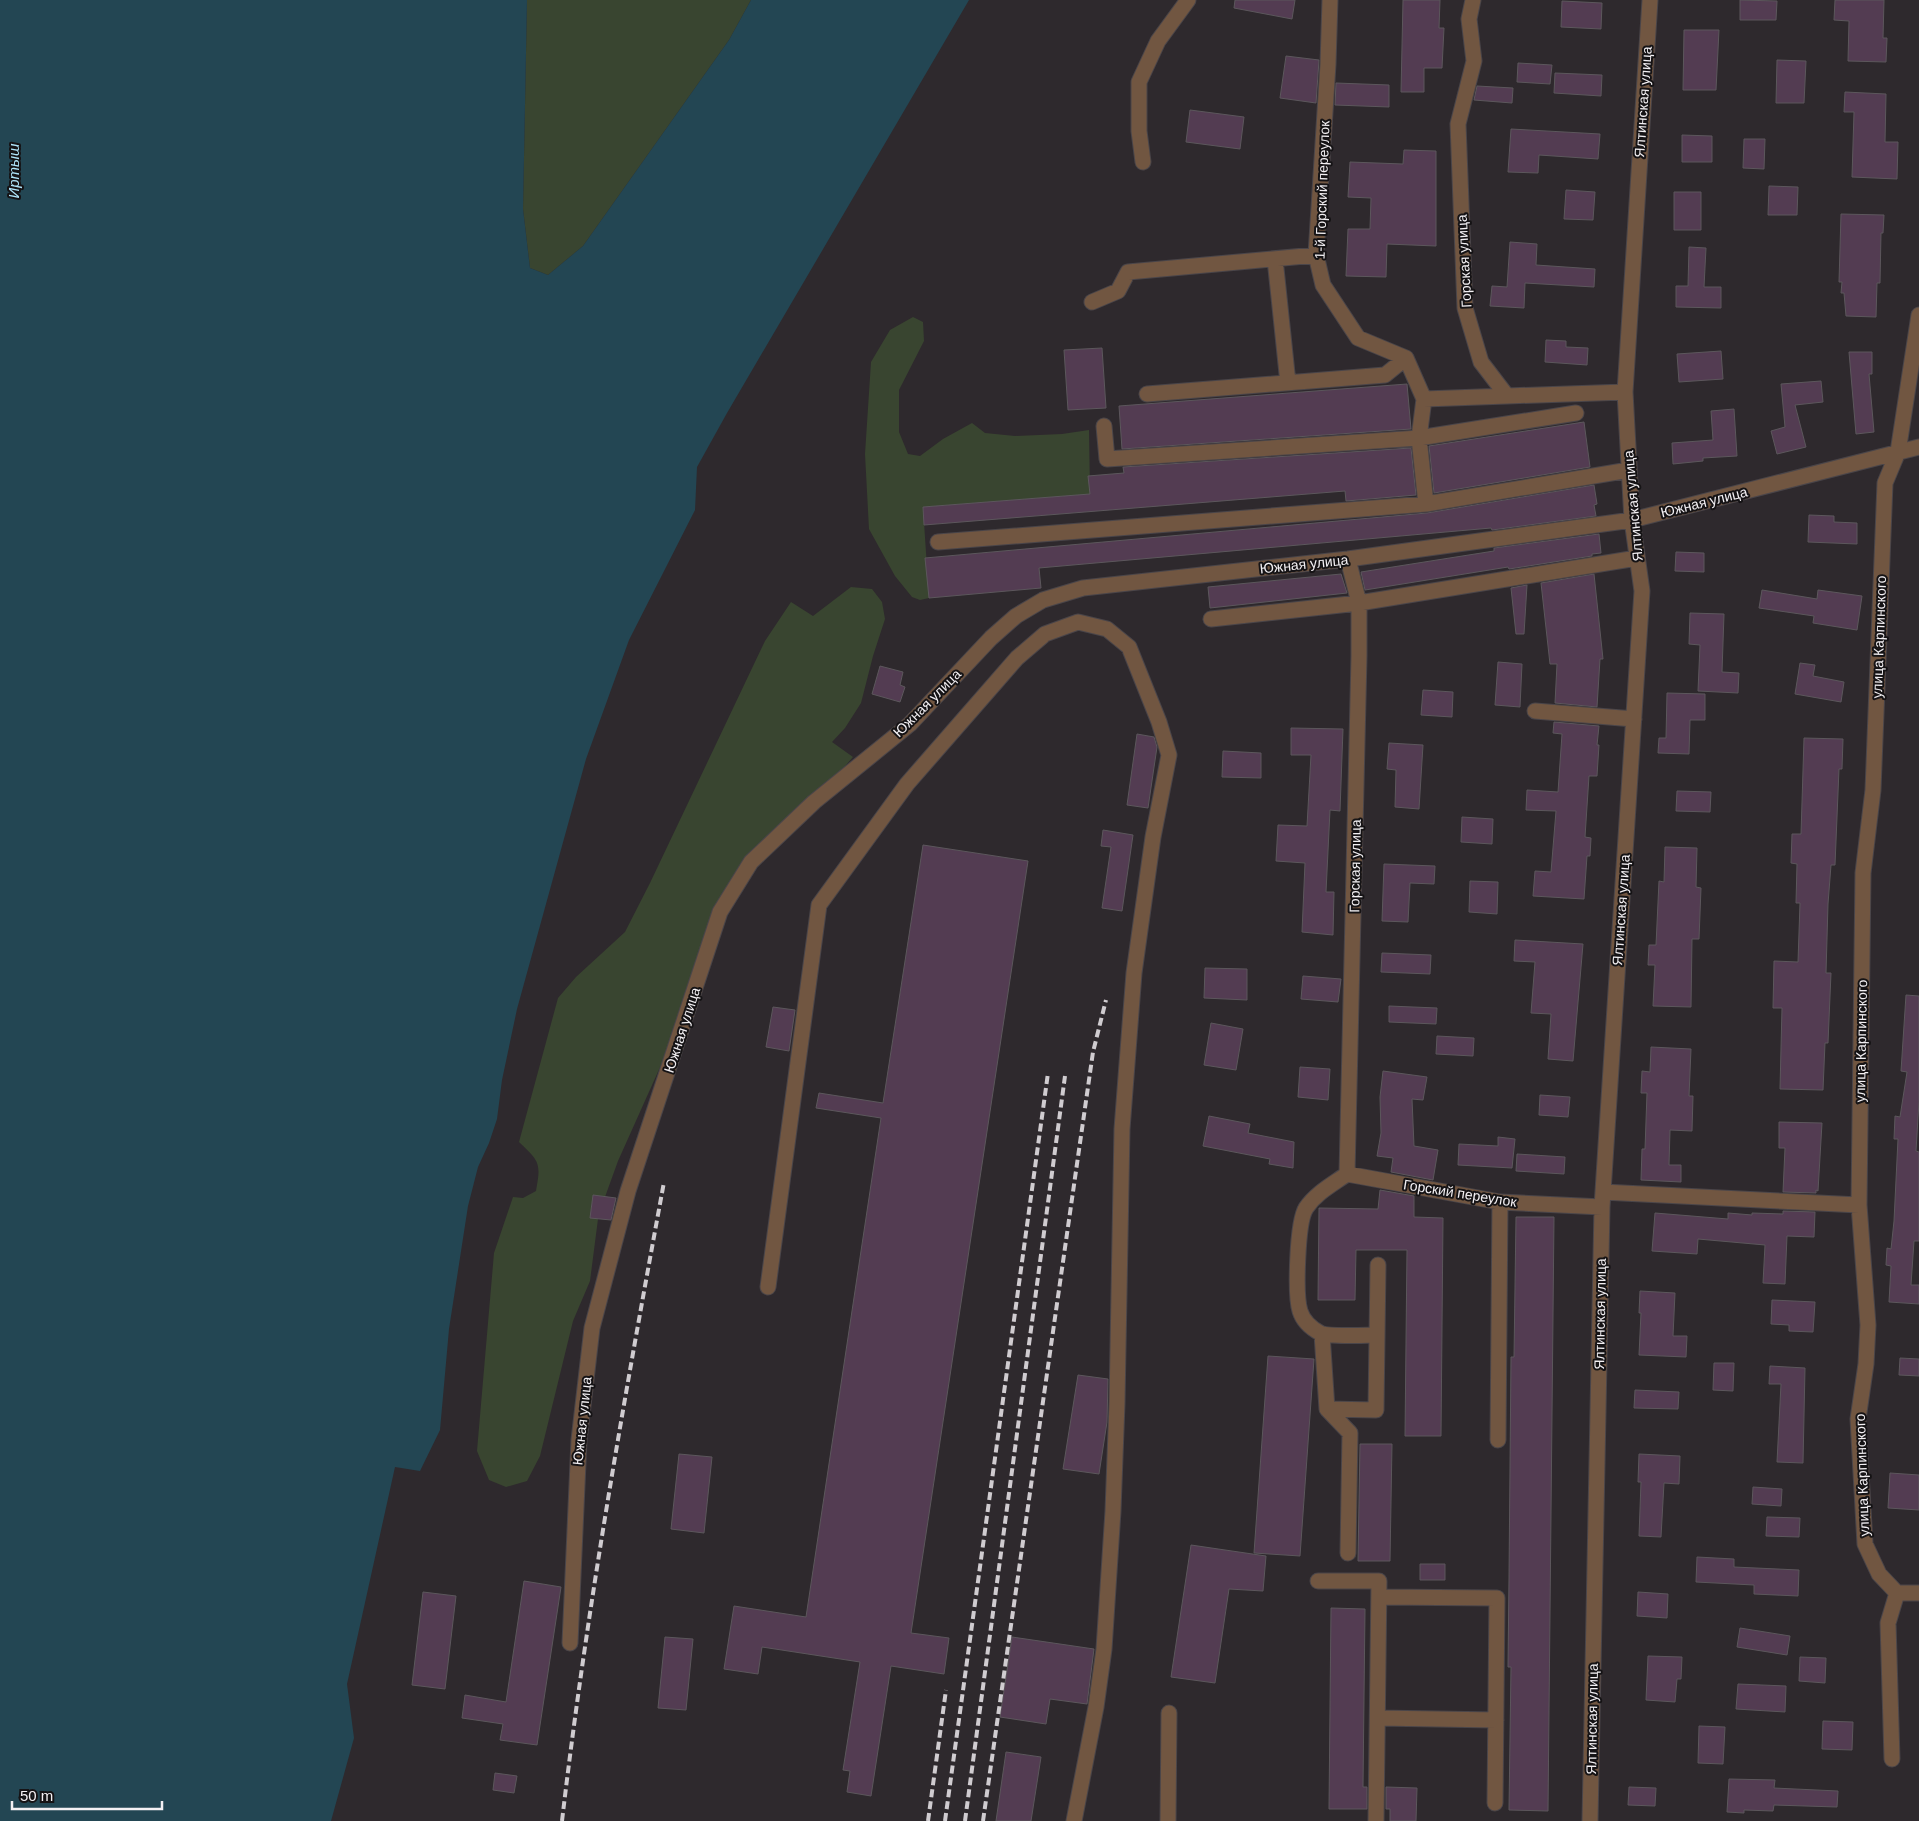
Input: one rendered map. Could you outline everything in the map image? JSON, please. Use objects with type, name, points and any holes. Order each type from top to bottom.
[{"type":"street","points":[[1143,162],[1139,131],[1139,82],[1158,41],[1188,0]]},
{"type":"street","name":"1-й Горский переулок","points":[[1330,0],[1328,64],[1316,255],[1323,285],[1358,338],[1406,358]]},
{"type":"street","name":"Горская улица","points":[[1473,0],[1469,19],[1474,62],[1458,124],[1466,308],[1481,362],[1507,396]]},
{"type":"street","name":"Ялтинская улица","points":[[1590,1821],[1603,1200],[1642,591],[1632,520],[1625,392],[1650,0]]},
{"type":"street","points":[[1092,302],[1118,291],[1128,272],[1316,255]]},
{"type":"street","points":[[1275,259],[1288,383]]},
{"type":"street","name":"улица Карпинского","points":[[1897,1593],[1879,1574],[1865,1544],[1858,1419],[1866,1364],[1868,1325],[1859,1205],[1863,873],[1873,790],[1884,483],[1898,452],[1919,315]]},
{"type":"street","points":[[1147,394],[1385,375],[1406,358],[1424,399],[1419,438],[1426,504]]},
{"type":"street","points":[[1424,399],[1625,392]]},
{"type":"street","points":[[1104,426],[1107,459],[1419,438],[1576,413]]},
{"type":"street","name":"Южная улица","points":[[570,1643],[579,1440],[592,1328],[628,1191],[720,912],[751,862],[814,802],[910,724],[991,638],[1016,616],[1043,600],[1083,588],[1348,559],[1632,520],[1919,447]]},
{"type":"street","points":[[938,542],[1426,504],[1629,470]]},
{"type":"street","points":[[1211,619],[1359,603],[1637,558]]},
{"type":"street","name":"Горская улица","points":[[1347,1174],[1360,656],[1359,603],[1348,559]]},
{"type":"street","points":[[768,1287],[819,905],[907,784],[1017,658],[1045,634],[1078,622],[1107,629],[1129,647],[1159,722],[1169,755],[1153,837],[1134,973],[1122,1128],[1117,1402],[1113,1510],[1104,1649],[1096,1707],[1074,1821]]},
{"type":"street","points":[[1535,712],[1634,719]]},
{"type":"street","points":[[1347,1174],[1316,1196],[1305,1210],[1298,1246],[1298,1296],[1300,1311],[1306,1324],[1322,1334],[1378,1335]]},
{"type":"street","name":"Горский переулок","points":[[1347,1174],[1500,1202],[1603,1200],[1859,1205]]},
{"type":"street","points":[[1498,1440],[1500,1202]]},
{"type":"street","points":[[1328,1409],[1376,1410],[1378,1265]]},
{"type":"street","points":[[1322,1334],[1328,1409],[1350,1433],[1348,1553]]},
{"type":"street","points":[[1318,1581],[1379,1581],[1376,1821]]},
{"type":"street","points":[[1892,1759],[1888,1623],[1897,1593],[1919,1593]]},
{"type":"street","points":[[1379,1597],[1497,1598],[1495,1803]]},
{"type":"street","points":[[1168,1821],[1169,1713]]},
{"type":"street","points":[[1378,1718],[1496,1720]]},
{"type":"green space","points":[[527,0],[751,0],[729,40],[583,246],[548,275],[530,268],[523,209]]},
{"type":"green space","points":[[913,317],[923,322],[924,341],[899,390],[899,432],[908,454],[920,456],[943,439],[972,423],[985,433],[1015,436],[1062,434],[1089,430],[1090,494],[923,507],[929,598],[920,600],[912,597],[895,576],[869,529],[865,454],[871,362],[890,330]]},
{"type":"green space","points":[[851,587],[872,589],[882,602],[885,619],[861,703],[845,728],[832,742],[853,757],[834,779],[740,865],[674,1036],[618,1161],[605,1197],[593,1195],[590,1217],[598,1219],[590,1281],[573,1321],[540,1456],[527,1481],[506,1487],[489,1480],[477,1451],[494,1253],[513,1197],[523,1198],[536,1191],[537,1164],[531,1154],[519,1142],[558,998],[576,977],[625,932],[765,641],[791,602],[813,616]]},
{"type":"water","name":"Иртыш","points":[[0,0],[527,0],[523,209],[530,268],[548,275],[583,246],[729,40],[751,0],[969,0],[697,467],[695,510],[629,640],[586,759],[517,1009],[502,1080],[497,1119],[478,1167],[468,1206],[449,1329],[440,1430],[420,1471],[395,1467],[347,1684],[354,1738],[331,1821],[0,1821]]},
{"type":"building","points":[[1235,0],[1295,0],[1292,19],[1234,8]]},
{"type":"building","points":[[1403,0],[1440,0],[1439,28],[1444,28],[1442,68],[1424,68],[1424,92],[1401,92]]},
{"type":"building","points":[[1740,0],[1777,1],[1776,20],[1740,20]]},
{"type":"building","points":[[1835,0],[1884,0],[1883,38],[1887,38],[1886,62],[1848,61],[1849,21],[1834,20]]},
{"type":"building","points":[[1562,1],[1602,3],[1601,29],[1561,27]]},
{"type":"building","points":[[1684,30],[1719,30],[1716,90],[1683,90]]},
{"type":"building","points":[[1286,56],[1319,60],[1316,103],[1280,98]]},
{"type":"building","points":[[1777,60],[1806,61],[1804,103],[1776,103]]},
{"type":"building","points":[[1518,63],[1552,65],[1550,84],[1517,82]]},
{"type":"building","points":[[1555,73],[1602,75],[1601,96],[1554,93]]},
{"type":"building","points":[[1336,83],[1389,85],[1389,107],[1335,105]]},
{"type":"building","points":[[1477,86],[1513,88],[1512,103],[1474,100]]},
{"type":"building","points":[[1845,92],[1886,94],[1885,142],[1898,142],[1897,179],[1852,177],[1854,112],[1844,112]]},
{"type":"building","points":[[1190,110],[1244,117],[1240,149],[1186,142]]},
{"type":"building","points":[[1511,129],[1600,134],[1598,159],[1539,155],[1538,173],[1508,172]]},
{"type":"building","points":[[1682,135],[1712,136],[1712,162],[1682,162]]},
{"type":"building","points":[[1744,139],[1765,139],[1764,169],[1743,168]]},
{"type":"building","points":[[1404,150],[1436,151],[1436,246],[1387,244],[1386,277],[1346,276],[1348,229],[1370,229],[1371,198],[1348,197],[1350,162],[1403,164]]},
{"type":"building","points":[[1769,186],[1798,187],[1797,215],[1768,215]]},
{"type":"building","points":[[1566,190],[1595,192],[1593,220],[1564,219]]},
{"type":"building","points":[[1674,192],[1701,192],[1701,230],[1674,230]]},
{"type":"building","points":[[1841,214],[1884,215],[1883,233],[1881,233],[1880,283],[1877,283],[1876,317],[1846,316],[1844,293],[1841,293],[1842,282],[1839,282]]},
{"type":"building","points":[[1510,242],[1537,244],[1536,265],[1595,269],[1594,287],[1525,283],[1524,308],[1490,306],[1492,286],[1507,287]]},
{"type":"building","points":[[1689,247],[1706,248],[1704,287],[1721,287],[1721,308],[1676,307],[1676,286],[1688,286]]},
{"type":"building","points":[[1546,340],[1566,341],[1566,347],[1588,348],[1587,365],[1545,362]]},
{"type":"building","points":[[1102,348],[1106,408],[1068,410],[1064,350]]},
{"type":"building","points":[[1721,351],[1723,379],[1679,382],[1677,354]]},
{"type":"building","points":[[1849,352],[1872,352],[1872,374],[1869,374],[1874,432],[1856,434]]},
{"type":"building","points":[[1821,381],[1823,402],[1795,405],[1806,447],[1777,454],[1771,431],[1785,427],[1781,384]]},
{"type":"building","points":[[1407,384],[1411,429],[1122,449],[1119,406]]},
{"type":"building","points":[[1734,409],[1737,456],[1703,458],[1703,461],[1673,464],[1672,443],[1713,440],[1711,411]]},
{"type":"building","points":[[1584,422],[1590,467],[1434,493],[1429,446]]},
{"type":"building","points":[[1411,448],[1416,495],[1346,501],[1345,491],[924,525],[923,507],[1090,494],[1088,476],[1124,473],[1123,467]]},
{"type":"building","points":[[1594,485],[1597,504],[1594,505],[1596,516],[1492,530],[1491,528],[1039,568],[1041,588],[929,598],[925,558],[1427,513]]},
{"type":"building","points":[[1809,515],[1834,516],[1834,522],[1857,523],[1857,544],[1808,542]]},
{"type":"building","points":[[1599,534],[1601,553],[1592,554],[1592,556],[1509,569],[1508,567],[1365,590],[1361,572],[1494,551],[1494,548]]},
{"type":"building","points":[[1676,552],[1704,553],[1704,572],[1675,571]]},
{"type":"building","points":[[1341,574],[1347,593],[1210,608],[1208,587]]},
{"type":"building","points":[[1594,574],[1603,659],[1600,659],[1597,707],[1555,703],[1557,664],[1550,664],[1541,583]]},
{"type":"building","points":[[1527,585],[1524,634],[1516,634],[1511,588]]},
{"type":"building","points":[[1762,590],[1817,599],[1818,590],[1862,596],[1857,630],[1813,623],[1814,616],[1759,608]]},
{"type":"building","points":[[1690,613],[1724,614],[1722,672],[1739,673],[1738,693],[1698,691],[1700,645],[1689,644]]},
{"type":"building","points":[[1498,662],[1522,664],[1520,707],[1495,705]]},
{"type":"building","points":[[1800,663],[1815,665],[1813,676],[1844,682],[1841,702],[1795,694]]},
{"type":"building","points":[[880,666],[903,672],[900,685],[905,687],[900,702],[872,694]]},
{"type":"building","points":[[1423,690],[1453,692],[1452,717],[1421,715]]},
{"type":"building","points":[[1667,693],[1705,694],[1705,720],[1690,720],[1689,754],[1658,753],[1659,738],[1666,738]]},
{"type":"building","points":[[1554,722],[1599,726],[1597,776],[1589,776],[1585,837],[1591,838],[1590,856],[1587,856],[1584,899],[1533,896],[1535,871],[1551,872],[1556,811],[1526,810],[1527,790],[1558,792],[1562,734],[1553,733]]},
{"type":"building","points":[[1291,728],[1343,729],[1340,811],[1330,810],[1326,892],[1334,892],[1333,935],[1302,932],[1305,863],[1276,861],[1278,825],[1307,826],[1311,755],[1291,755]]},
{"type":"building","points":[[1137,734],[1154,737],[1157,747],[1148,808],[1127,805]]},
{"type":"building","points":[[1804,738],[1843,739],[1842,769],[1839,769],[1835,865],[1831,865],[1828,904],[1826,973],[1831,973],[1828,1043],[1825,1043],[1823,1090],[1780,1089],[1782,1008],[1773,1008],[1774,961],[1798,962],[1800,903],[1796,903],[1797,864],[1791,863],[1792,834],[1801,834]]},
{"type":"building","points":[[1389,743],[1423,745],[1419,809],[1395,807],[1396,770],[1387,769]]},
{"type":"building","points":[[1223,751],[1261,753],[1261,778],[1222,777]]},
{"type":"building","points":[[1677,791],[1711,792],[1710,812],[1676,811]]},
{"type":"building","points":[[1462,817],[1493,819],[1492,844],[1461,842]]},
{"type":"building","points":[[1103,830],[1133,835],[1122,911],[1102,908],[1111,847],[1101,846]]},
{"type":"building","points":[[923,845],[1028,861],[911,1633],[949,1638],[944,1674],[891,1666],[871,1796],[847,1792],[850,1771],[843,1770],[860,1662],[762,1647],[758,1674],[724,1669],[734,1606],[806,1617],[881,1118],[816,1108],[819,1093],[883,1103]]},
{"type":"building","points":[[1665,847],[1697,848],[1696,887],[1701,888],[1699,939],[1692,939],[1691,1007],[1653,1006],[1655,965],[1648,965],[1649,945],[1656,945],[1659,881],[1664,882]]},
{"type":"building","points":[[1384,864],[1435,866],[1434,884],[1410,883],[1408,922],[1382,921]]},
{"type":"building","points":[[1470,881],[1498,882],[1497,914],[1469,912]]},
{"type":"building","points":[[1515,940],[1583,944],[1573,1061],[1548,1059],[1551,1014],[1531,1013],[1535,962],[1514,961]]},
{"type":"building","points":[[1382,953],[1431,955],[1430,974],[1381,972]]},
{"type":"building","points":[[1205,968],[1247,969],[1247,1000],[1204,998]]},
{"type":"building","points":[[1303,976],[1341,979],[1338,1002],[1301,999]]},
{"type":"building","points":[[1906,995],[1919,996],[1919,1101],[1916,1151],[1919,1152],[1919,1241],[1914,1241],[1911,1285],[1919,1285],[1919,1304],[1889,1302],[1891,1266],[1886,1265],[1887,1248],[1891,1249],[1894,1221],[1898,1139],[1894,1139],[1895,1116],[1900,1117],[1907,1072],[1901,1071]]},
{"type":"building","points":[[1389,1006],[1437,1008],[1436,1024],[1389,1022]]},
{"type":"building","points":[[773,1007],[795,1010],[789,1051],[766,1047]]},
{"type":"building","points":[[1211,1023],[1243,1029],[1236,1070],[1204,1065]]},
{"type":"building","points":[[1437,1036],[1474,1038],[1473,1056],[1436,1054]]},
{"type":"building","points":[[1651,1047],[1691,1049],[1689,1096],[1693,1096],[1692,1131],[1670,1130],[1669,1165],[1681,1165],[1681,1182],[1641,1180],[1642,1149],[1645,1149],[1647,1093],[1641,1093],[1642,1071],[1650,1072]]},
{"type":"building","points":[[1300,1067],[1330,1069],[1328,1100],[1298,1097]]},
{"type":"building","points":[[1383,1071],[1427,1077],[1423,1100],[1412,1099],[1414,1146],[1438,1150],[1433,1180],[1391,1172],[1393,1158],[1377,1156],[1381,1133],[1380,1097]]},
{"type":"building","points":[[1540,1095],[1570,1097],[1568,1117],[1539,1115]]},
{"type":"building","points":[[1209,1116],[1250,1124],[1248,1133],[1294,1142],[1293,1168],[1269,1164],[1270,1159],[1203,1146]]},
{"type":"building","points":[[1779,1122],[1822,1123],[1818,1191],[1816,1190],[1816,1193],[1783,1192],[1785,1148],[1779,1148]]},
{"type":"building","points":[[1498,1137],[1515,1139],[1512,1168],[1458,1165],[1459,1144],[1498,1146]]},
{"type":"building","points":[[1517,1154],[1565,1157],[1564,1174],[1516,1171]]},
{"type":"building","points":[[1380,1190],[1414,1196],[1414,1217],[1443,1218],[1441,1436],[1405,1436],[1407,1250],[1356,1250],[1355,1300],[1318,1300],[1319,1208],[1378,1209]]},
{"type":"building","points":[[593,1195],[616,1198],[611,1220],[590,1218]]},
{"type":"building","points":[[1783,1211],[1815,1212],[1814,1237],[1787,1236],[1785,1284],[1763,1283],[1765,1245],[1698,1239],[1697,1254],[1652,1251],[1655,1213],[1728,1219],[1728,1213],[1752,1215],[1752,1213],[1783,1214]]},
{"type":"building","points":[[1516,1217],[1554,1217],[1548,1811],[1509,1810],[1511,1667],[1508,1667],[1511,1357],[1514,1357]]},
{"type":"building","points":[[1640,1291],[1675,1293],[1673,1336],[1687,1336],[1686,1357],[1639,1355]]},
{"type":"building","points":[[1772,1300],[1815,1302],[1813,1332],[1789,1331],[1789,1325],[1771,1324]]},
{"type":"building","points":[[1268,1356],[1314,1359],[1300,1556],[1254,1553]]},
{"type":"building","points":[[1900,1358],[1919,1359],[1919,1376],[1899,1375]]},
{"type":"building","points":[[1714,1363],[1734,1363],[1733,1391],[1713,1390]]},
{"type":"building","points":[[1770,1366],[1805,1368],[1803,1463],[1777,1462],[1781,1384],[1769,1384]]},
{"type":"building","points":[[1078,1375],[1108,1379],[1107,1422],[1099,1474],[1063,1469]]},
{"type":"building","points":[[1635,1390],[1679,1392],[1678,1409],[1634,1408]]},
{"type":"building","points":[[1360,1444],[1392,1444],[1390,1561],[1358,1561]]},
{"type":"building","points":[[679,1454],[712,1457],[704,1533],[671,1529]]},
{"type":"building","points":[[1639,1454],[1680,1456],[1679,1484],[1664,1483],[1661,1537],[1639,1536],[1641,1482],[1638,1482]]},
{"type":"building","points":[[1890,1473],[1919,1475],[1919,1510],[1888,1508]]},
{"type":"building","points":[[1753,1487],[1782,1489],[1781,1506],[1752,1504]]},
{"type":"building","points":[[1767,1517],[1800,1518],[1799,1537],[1766,1536]]},
{"type":"building","points":[[1191,1545],[1266,1556],[1263,1591],[1229,1589],[1215,1683],[1171,1677]]},
{"type":"building","points":[[1697,1557],[1734,1559],[1734,1567],[1799,1570],[1798,1596],[1754,1594],[1754,1585],[1696,1582]]},
{"type":"building","points":[[1420,1564],[1445,1564],[1445,1580],[1420,1580]]},
{"type":"building","points":[[524,1581],[561,1587],[537,1745],[500,1740],[503,1724],[462,1718],[465,1695],[506,1702]]},
{"type":"building","points":[[423,1592],[456,1596],[445,1689],[412,1685]]},
{"type":"building","points":[[1638,1592],[1668,1594],[1667,1618],[1637,1616]]},
{"type":"building","points":[[1331,1608],[1365,1609],[1363,1787],[1367,1787],[1367,1809],[1329,1809]]},
{"type":"building","points":[[1740,1628],[1790,1636],[1787,1655],[1737,1647]]},
{"type":"building","points":[[665,1637],[693,1639],[686,1710],[658,1708]]},
{"type":"building","points":[[1012,1637],[1094,1649],[1087,1704],[1050,1699],[1046,1724],[1000,1717]]},
{"type":"building","points":[[1648,1656],[1682,1657],[1681,1679],[1677,1679],[1675,1702],[1646,1700]]},
{"type":"building","points":[[1800,1657],[1826,1658],[1825,1683],[1799,1681]]},
{"type":"building","points":[[1738,1684],[1786,1686],[1785,1712],[1736,1709]]},
{"type":"building","points":[[1823,1721],[1853,1722],[1852,1750],[1822,1749]]},
{"type":"building","points":[[1699,1726],[1725,1727],[1723,1764],[1698,1763]]},
{"type":"building","points":[[1006,1752],[1041,1757],[1031,1821],[996,1821]]},
{"type":"building","points":[[495,1773],[517,1776],[514,1793],[493,1790]]},
{"type":"building","points":[[1729,1779],[1775,1780],[1774,1788],[1838,1791],[1837,1807],[1774,1805],[1773,1811],[1744,1810],[1744,1813],[1727,1812]]},
{"type":"building","points":[[1386,1787],[1417,1788],[1416,1821],[1390,1821],[1390,1809],[1386,1809]]},
{"type":"building","points":[[1629,1787],[1656,1788],[1655,1806],[1628,1805]]},
{"type":"railway","points":[[983,1821],[1093,1052],[1106,1000]]},
{"type":"railway","points":[[945,1821],[1048,1073]]},
{"type":"railway","points":[[965,1821],[1065,1076]]},
{"type":"railway","points":[[562,1821],[595,1581],[621,1421],[664,1182]]},
{"type":"railway","points":[[928,1821],[946,1690]]}]
